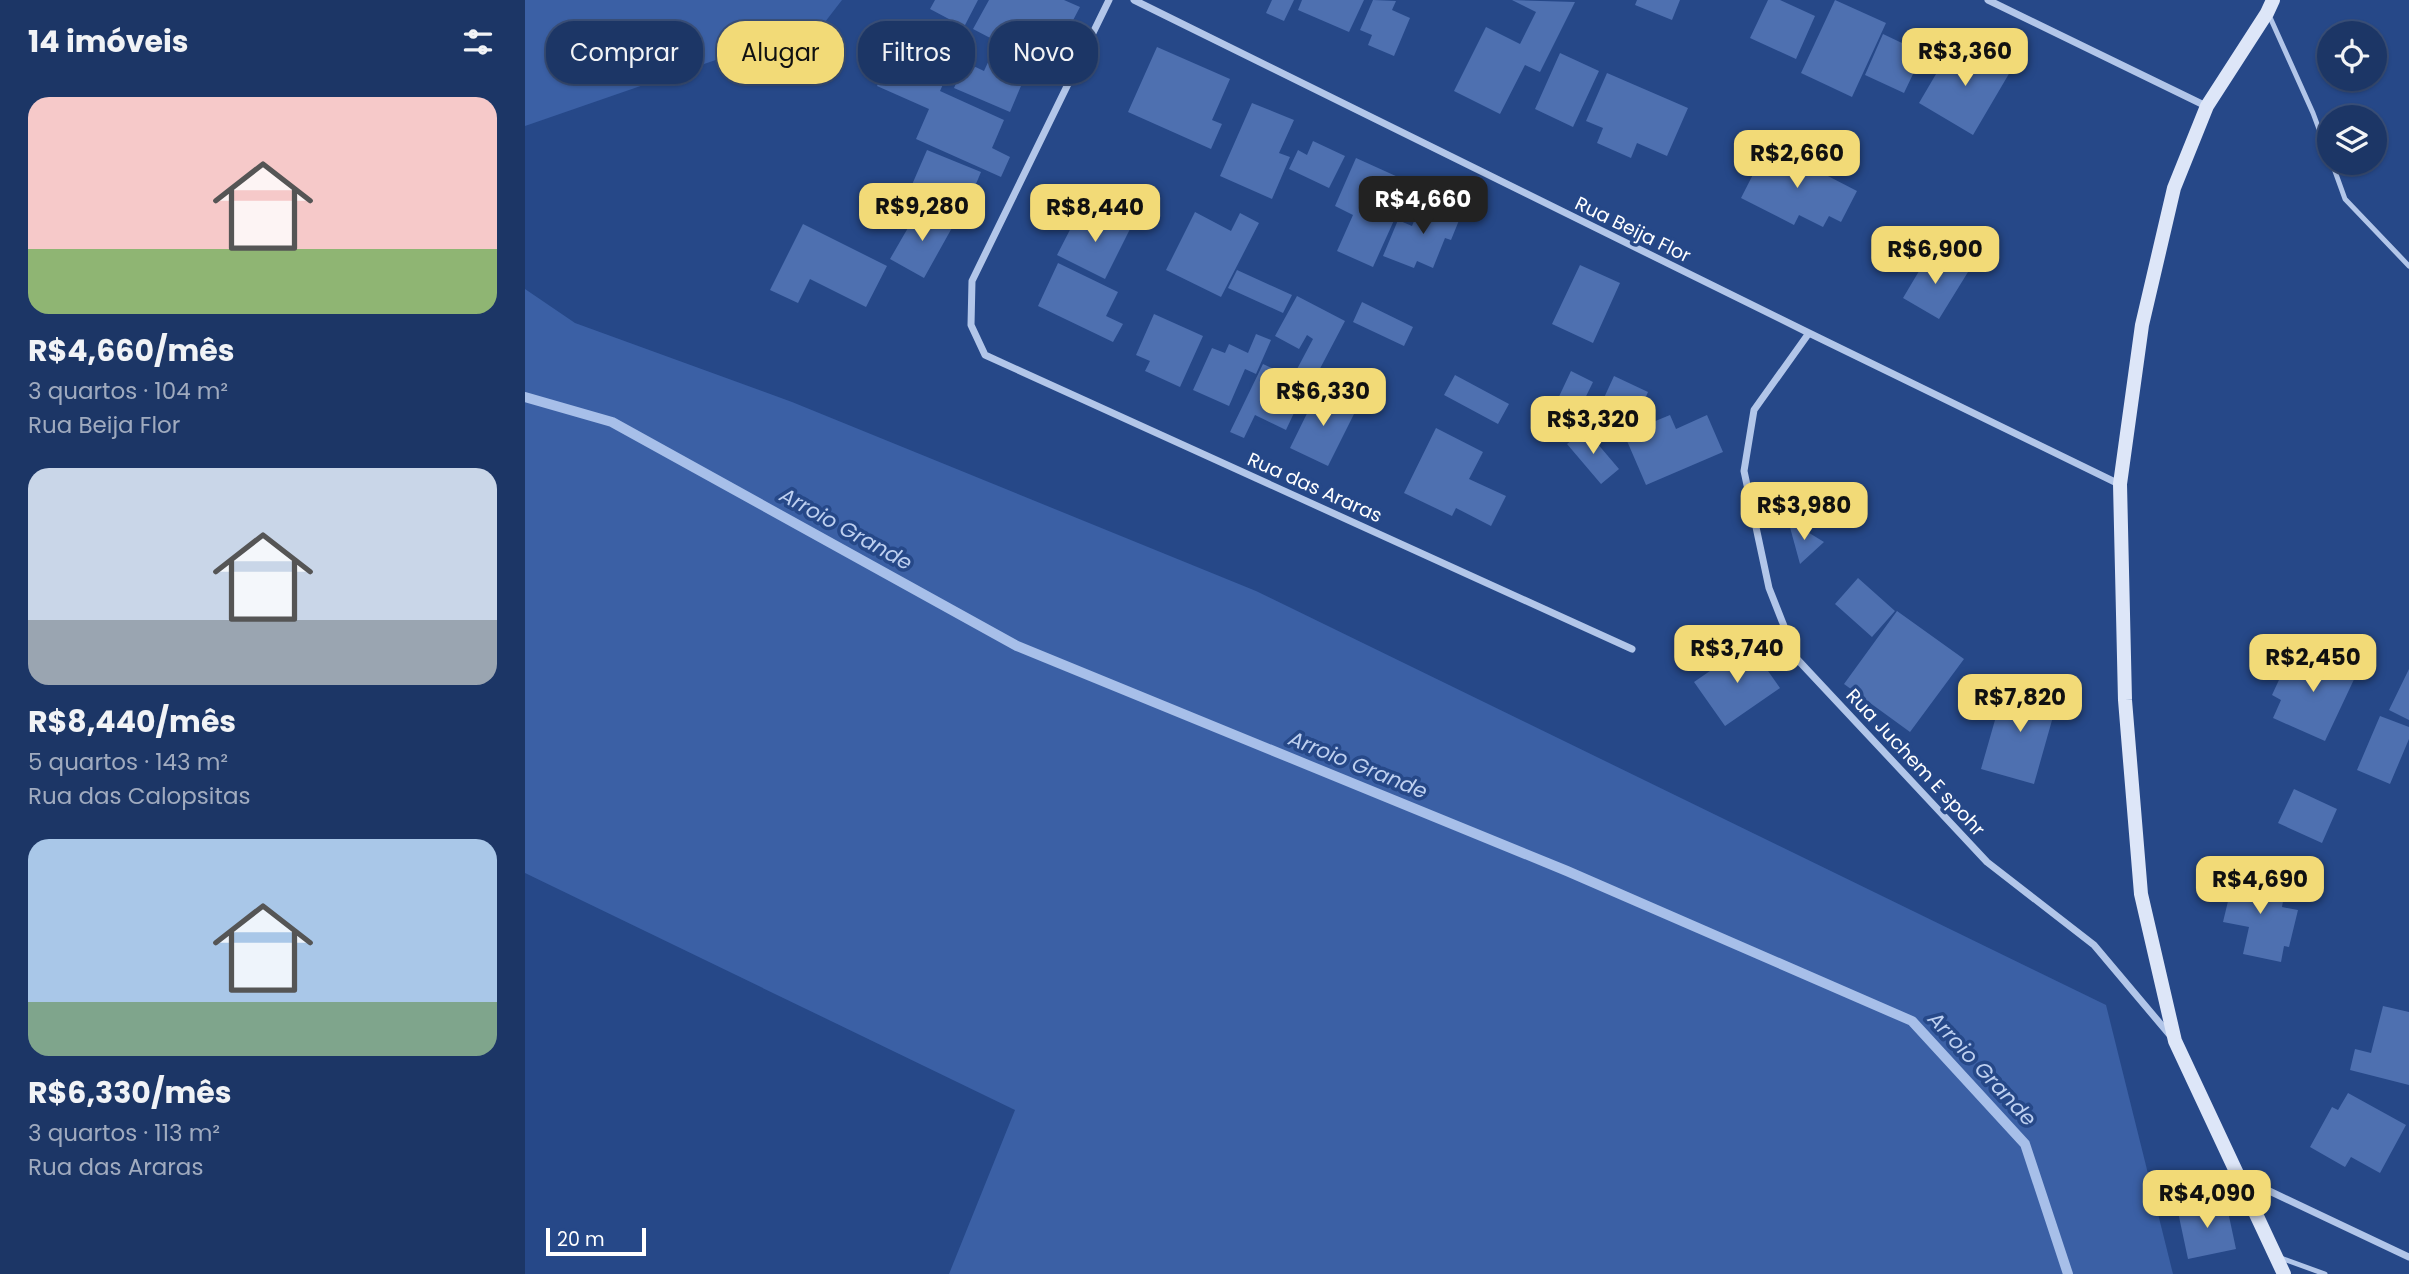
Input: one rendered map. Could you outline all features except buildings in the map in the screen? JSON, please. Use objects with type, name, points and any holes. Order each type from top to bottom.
[{"type":"main road","points":[[2270,6],[2207,106],[2171,200],[2143,325],[2120,484],[2125,700],[2141,894],[2175,1041],[2284,1274]]},
{"type":"street","name":"Rua das Araras","points":[[1109,0],[972,281],[971,325],[985,355],[1632,649]]},
{"type":"street","name":"Rua Beija Flor","points":[[1134,0],[1809,334],[2120,484]]},
{"type":"street","points":[[1988,0],[2207,106]]},
{"type":"street","name":"Rua Juchem E spohr","points":[[1809,334],[1754,411],[1744,471],[1769,588],[1797,659],[1987,862],[2094,945],[2175,1041]]},
{"type":"street","points":[[2238,1176],[2409,1257]]},
{"type":"lane","points":[[2270,6],[2317,124]]},
{"type":"lane","points":[[2337,175],[2346,199],[2409,266]]},
{"type":"lane","points":[[2276,1256],[2325,1274]]},
{"type":"shaded area","points":[[525,0],[842,0],[826,21],[717,21],[717,59],[703,64],[703,21],[546,21],[546,84],[646,84],[525,126]]},
{"type":"shaded area","points":[[525,289],[575,323],[792,402],[1256,591],[2106,1005],[2173,1274],[949,1274],[1015,1110],[525,873]]},
{"type":"waterway","name":"Arroio Grande","points":[[525,397],[612,422],[1017,646],[1567,871],[1912,1021],[2025,1144],[2068,1274]]}]
